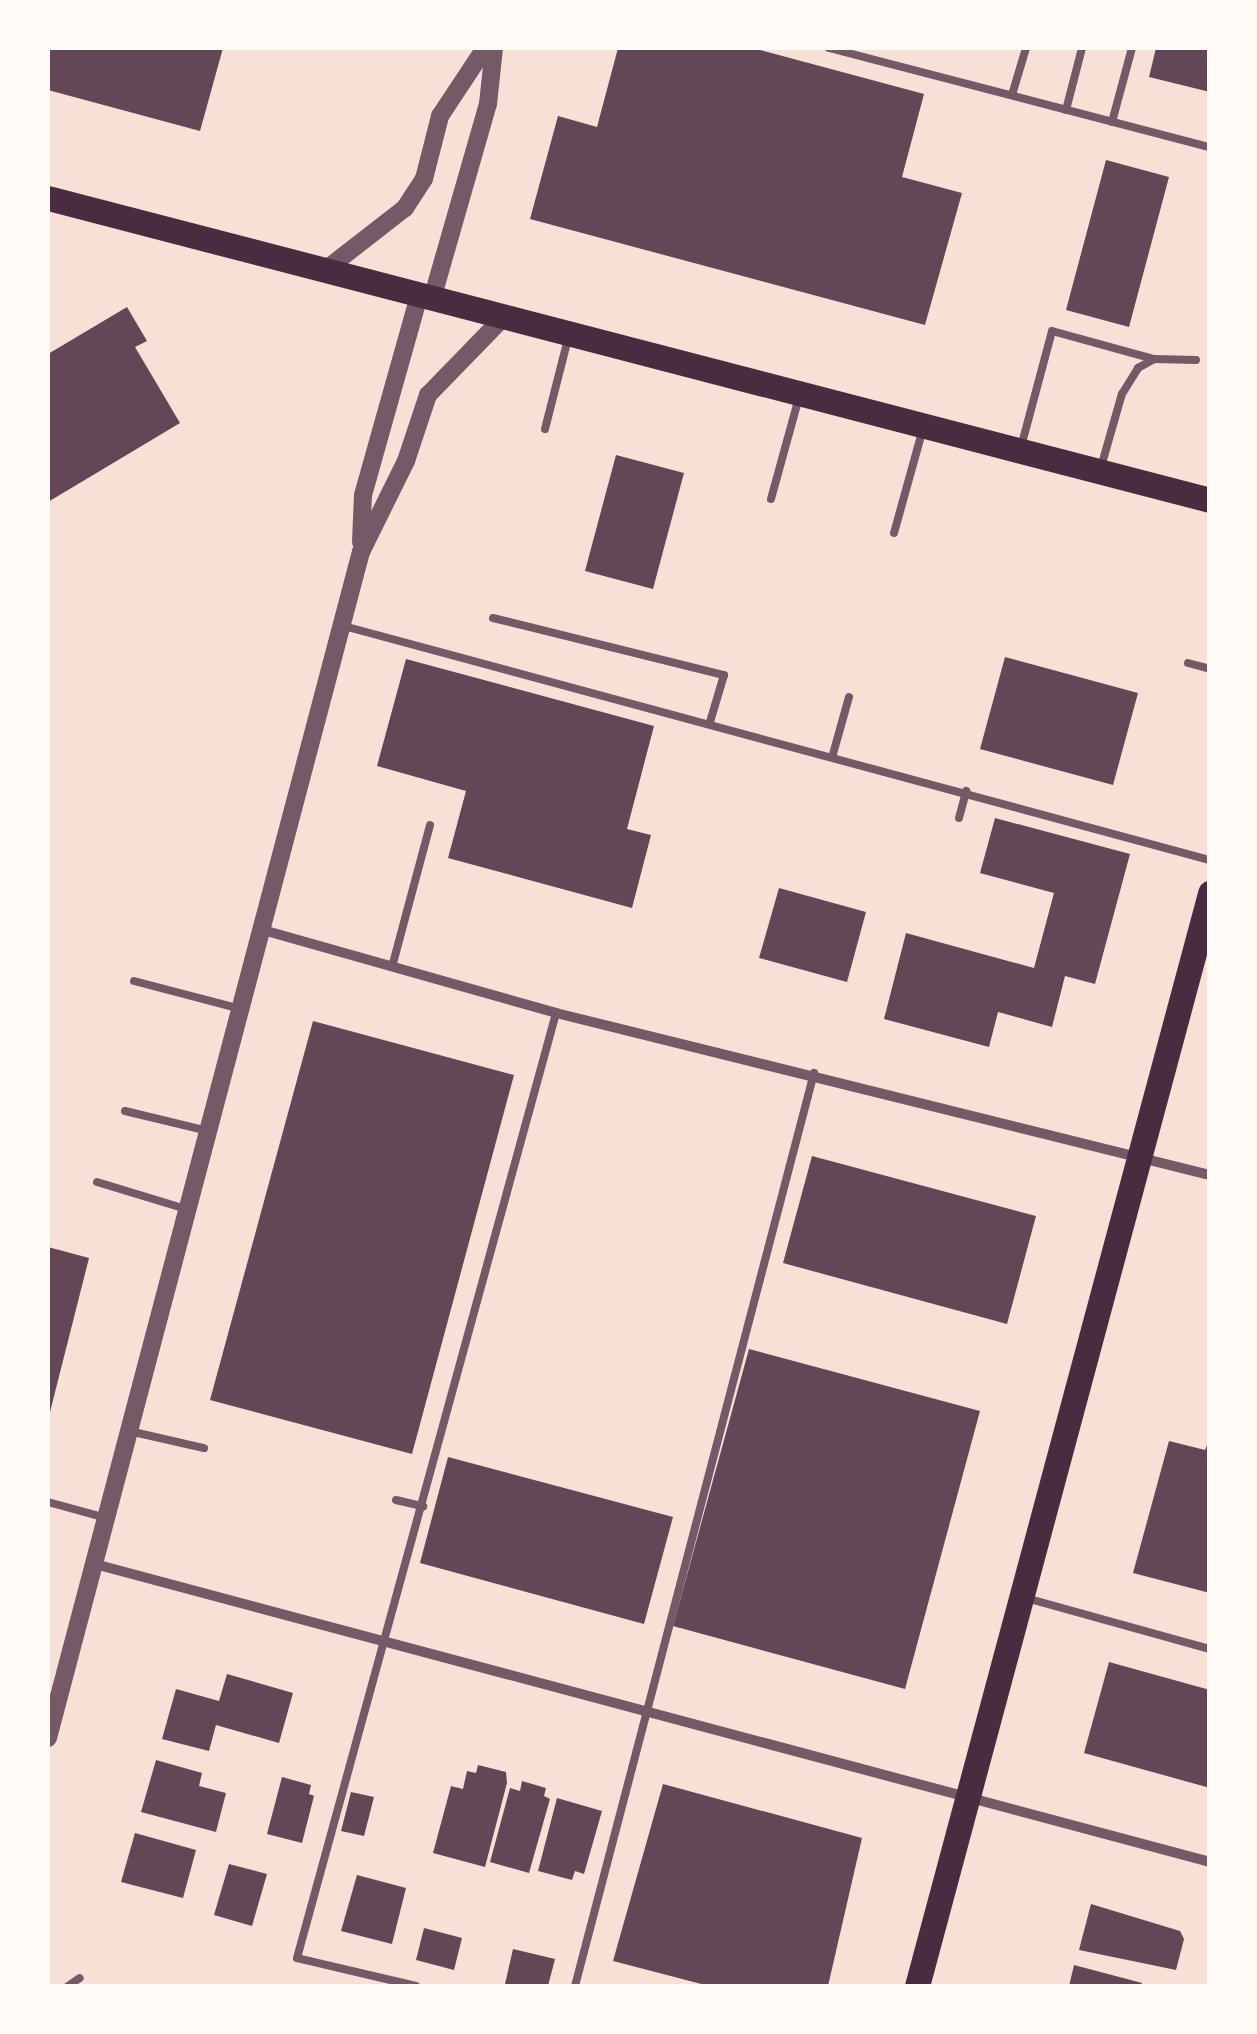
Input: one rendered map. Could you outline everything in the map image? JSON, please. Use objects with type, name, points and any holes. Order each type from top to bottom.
[{"type":"main road","points":[[48,198],[1210,500]]},
{"type":"main road","points":[[917,1986],[1210,893]]},
{"type":"street","points":[[324,270],[405,208],[424,178],[440,116],[485,48]]},
{"type":"street","points":[[361,552],[363,496],[488,104],[494,48]]},
{"type":"street","points":[[48,1738],[91,1563],[190,1210],[361,552],[406,461],[428,395],[504,318]]},
{"type":"street","points":[[262,930],[556,1013],[814,1073],[1210,1175]]},
{"type":"street","points":[[91,1563],[1210,1862]]},
{"type":"lane","points":[[829,48],[1210,148]]},
{"type":"lane","points":[[1012,96],[1026,48]]},
{"type":"lane","points":[[1066,110],[1082,48]]},
{"type":"lane","points":[[1112,122],[1132,48]]},
{"type":"lane","points":[[1020,451],[1052,331],[1154,359],[1196,360]]},
{"type":"lane","points":[[545,429],[570,334]]},
{"type":"lane","points":[[1100,471],[1122,394],[1138,368],[1154,359]]},
{"type":"lane","points":[[771,499],[800,394]]},
{"type":"lane","points":[[894,533],[924,426]]},
{"type":"lane","points":[[493,618],[724,675],[710,722]]},
{"type":"lane","points":[[340,625],[834,754],[1210,860]]},
{"type":"lane","points":[[1188,663],[1210,668]]},
{"type":"lane","points":[[834,754],[849,698]]},
{"type":"lane","points":[[959,818],[966,792]]},
{"type":"lane","points":[[392,967],[430,825]]},
{"type":"lane","points":[[134,981],[243,1009]]},
{"type":"lane","points":[[416,1986],[297,1958],[556,1013]]},
{"type":"lane","points":[[576,1986],[814,1073]]},
{"type":"lane","points":[[124,1111],[210,1132]]},
{"type":"lane","points":[[97,1182],[190,1210]]},
{"type":"lane","points":[[129,1431],[204,1448]]},
{"type":"lane","points":[[396,1500],[423,1506]]},
{"type":"lane","points":[[48,1502],[106,1518]]},
{"type":"lane","points":[[1021,1597],[1210,1649]]},
{"type":"lane","points":[[68,1986],[80,1978]]},
{"type":"building","points":[[48,48],[223,48],[200,131],[48,90]]},
{"type":"building","points":[[618,48],[753,48],[924,94],[902,177],[962,193],[925,325],[530,219],[558,116],[597,127]]},
{"type":"building","points":[[1156,48],[1210,48],[1210,92],[1149,77]]},
{"type":"building","points":[[1106,160],[1169,177],[1129,327],[1066,310]]},
{"type":"building","points":[[127,307],[147,341],[135,347],[180,423],[48,502],[48,354]]},
{"type":"building","points":[[616,455],[684,473],[653,589],[585,571]]},
{"type":"building","points":[[1005,657],[1138,693],[1113,785],[980,749]]},
{"type":"building","points":[[406,659],[654,726],[627,829],[651,835],[632,908],[448,858],[466,791],[377,766]]},
{"type":"building","points":[[995,818],[1130,854],[1095,984],[1065,976],[1052,1027],[998,1012],[989,1047],[884,1019],[906,933],[1034,968],[1054,893],[980,873]]},
{"type":"building","points":[[779,888],[866,912],[847,982],[759,958]]},
{"type":"building","points":[[313,1021],[514,1075],[412,1454],[210,1400]]},
{"type":"building","points":[[812,1156],[1036,1216],[1007,1324],[783,1263]]},
{"type":"building","points":[[48,1247],[89,1258],[49,1416],[48,1416]]},
{"type":"building","points":[[749,1349],[980,1411],[905,1689],[673,1626]]},
{"type":"building","points":[[1210,1438],[1210,1593],[1133,1573],[1169,1441],[1205,1450]]},
{"type":"building","points":[[448,1457],[673,1517],[644,1624],[420,1563]]},
{"type":"building","points":[[1109,1662],[1210,1690],[1210,1788],[1084,1753]]},
{"type":"building","points":[[227,1674],[293,1693],[279,1743],[216,1725],[209,1751],[162,1739],[176,1689],[219,1701]]},
{"type":"building","points":[[156,1760],[202,1773],[199,1786],[226,1793],[216,1832],[141,1812]]},
{"type":"building","points":[[478,1765],[506,1772],[507,1783],[485,1867],[433,1853],[451,1786],[463,1789],[467,1771],[476,1773]]},
{"type":"building","points":[[282,1777],[311,1785],[309,1794],[314,1796],[302,1843],[267,1834]]},
{"type":"building","points":[[522,1781],[546,1788],[544,1796],[550,1799],[529,1873],[490,1862],[510,1788],[520,1791]]},
{"type":"building","points":[[663,1784],[862,1838],[828,1986],[709,1986],[613,1961]]},
{"type":"building","points":[[351,1792],[374,1797],[364,1836],[341,1831]]},
{"type":"building","points":[[557,1798],[602,1811],[584,1874],[575,1871],[572,1880],[538,1871]]},
{"type":"building","points":[[135,1833],[196,1850],[183,1898],[121,1882]]},
{"type":"building","points":[[229,1864],[267,1874],[252,1926],[214,1915]]},
{"type":"building","points":[[357,1875],[406,1888],[392,1944],[341,1931]]},
{"type":"building","points":[[1091,1904],[1180,1931],[1184,1939],[1176,1970],[1079,1950]]},
{"type":"building","points":[[424,1928],[462,1938],[454,1970],[416,1960]]},
{"type":"building","points":[[513,1949],[555,1959],[548,1986],[505,1984]]},
{"type":"building","points":[[1074,1965],[1142,1983],[1069,1986]]}]
